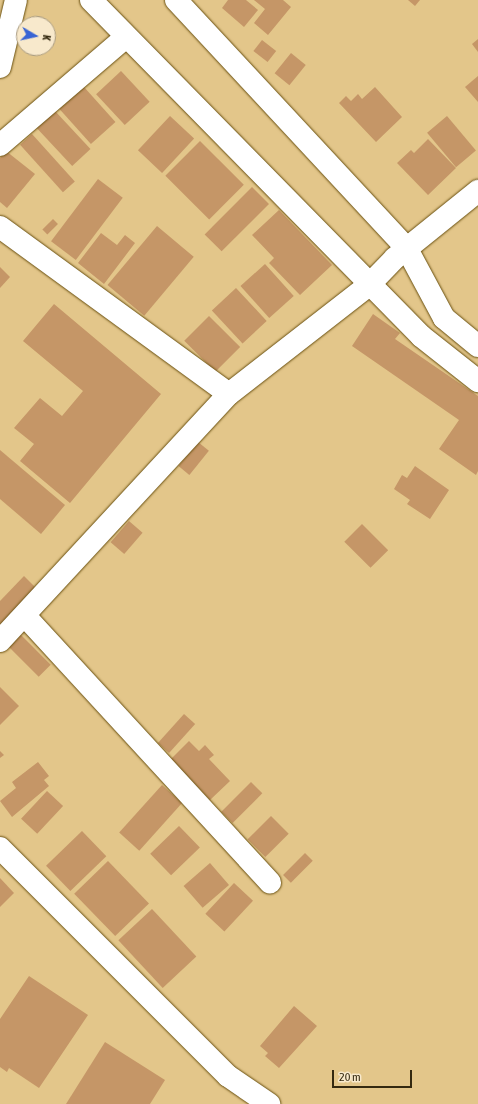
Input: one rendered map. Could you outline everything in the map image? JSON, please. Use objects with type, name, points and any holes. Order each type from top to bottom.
[{"type":"street","points":[[0,67],[16,0]]},
{"type":"street","points":[[91,0],[369,285],[421,336],[478,381]]},
{"type":"street","points":[[176,0],[407,249],[444,318],[478,346]]},
{"type":"street","points":[[0,146],[126,37]]},
{"type":"street","points":[[0,642],[229,394],[369,285],[407,249],[478,191]]},
{"type":"street","points":[[0,227],[229,394]]},
{"type":"street","points":[[25,616],[270,882]]},
{"type":"street","points":[[0,848],[228,1076],[269,1104]]},
{"type":"building","points":[[228,0],[246,0],[258,10],[244,27],[222,8]]},
{"type":"building","points":[[254,0],[283,0],[291,7],[268,35],[254,23],[265,9]]},
{"type":"building","points":[[408,0],[420,0],[415,6]]},
{"type":"building","points":[[478,39],[478,52],[472,44]]},
{"type":"building","points":[[262,40],[276,51],[268,62],[253,51]]},
{"type":"building","points":[[291,53],[306,65],[289,85],[275,73]]},
{"type":"building","points":[[121,71],[150,102],[125,125],[96,94]]},
{"type":"building","points":[[478,76],[478,102],[465,87]]},
{"type":"building","points":[[84,87],[115,122],[91,144],[59,109]]},
{"type":"building","points":[[375,87],[402,117],[376,142],[339,103],[346,96],[351,101],[358,94],[362,99]]},
{"type":"building","points":[[55,111],[90,149],[72,166],[37,128]]},
{"type":"building","points":[[170,116],[194,139],[162,173],[138,150]]},
{"type":"building","points":[[447,116],[476,150],[456,167],[427,133]]},
{"type":"building","points":[[32,134],[75,182],[63,192],[20,145]]},
{"type":"building","points":[[428,139],[456,168],[428,195],[397,163],[411,150],[414,153]]},
{"type":"building","points":[[200,141],[244,185],[209,219],[165,176]]},
{"type":"building","points":[[6,151],[35,174],[7,208],[0,202],[0,158]]},
{"type":"building","points":[[98,179],[123,198],[76,260],[51,241]]},
{"type":"building","points":[[252,187],[269,204],[222,251],[205,234]]},
{"type":"building","points":[[279,210],[332,265],[300,295],[269,263],[274,258],[252,235]]},
{"type":"building","points":[[53,219],[58,224],[47,235],[42,230]]},
{"type":"building","points":[[157,226],[194,257],[144,316],[108,285]]},
{"type":"building","points":[[101,233],[117,245],[125,235],[135,243],[104,284],[78,263]]},
{"type":"building","points":[[265,264],[294,296],[269,318],[240,286]]},
{"type":"building","points":[[0,267],[10,277],[0,288]]},
{"type":"building","points":[[236,288],[267,321],[243,343],[212,311]]},
{"type":"building","points":[[54,304],[161,394],[70,503],[20,461],[34,444],[14,428],[40,398],[62,416],[83,391],[23,341]]},
{"type":"building","points":[[373,314],[400,333],[395,339],[478,396],[478,471],[476,475],[439,449],[459,420],[352,346]]},
{"type":"building","points":[[209,316],[240,347],[215,372],[184,341]]},
{"type":"building","points":[[198,442],[209,451],[189,475],[178,466]]},
{"type":"building","points":[[0,450],[65,505],[41,534],[0,499]]},
{"type":"building","points":[[415,466],[449,490],[430,519],[407,504],[410,500],[394,489],[402,475],[407,478]]},
{"type":"building","points":[[129,521],[143,533],[124,554],[111,542]]},
{"type":"building","points":[[362,524],[388,550],[370,568],[344,542]]},
{"type":"building","points":[[24,576],[37,589],[0,626],[0,601]]},
{"type":"building","points":[[21,635],[51,665],[39,677],[9,647]]},
{"type":"building","points":[[0,687],[19,706],[0,725]]},
{"type":"building","points":[[184,714],[195,724],[169,753],[158,743]]},
{"type":"building","points":[[189,741],[199,751],[205,745],[214,755],[209,759],[230,781],[210,800],[171,759]]},
{"type":"building","points":[[0,751],[4,755],[0,758]]},
{"type":"building","points":[[38,762],[49,776],[44,780],[49,786],[12,817],[0,801],[16,788],[12,782]]},
{"type":"building","points":[[251,782],[262,793],[233,823],[221,812]]},
{"type":"building","points":[[162,785],[182,803],[139,851],[119,833]]},
{"type":"building","points":[[47,791],[63,806],[37,834],[21,819]]},
{"type":"building","points":[[271,816],[289,834],[265,857],[248,839]]},
{"type":"building","points":[[179,826],[200,848],[171,875],[150,854]]},
{"type":"building","points":[[82,831],[106,856],[70,891],[46,866]]},
{"type":"building","points":[[305,853],[313,861],[291,883],[283,875]]},
{"type":"building","points":[[108,861],[149,903],[115,936],[74,894]]},
{"type":"building","points":[[210,863],[229,885],[203,908],[184,886]]},
{"type":"building","points":[[0,878],[14,893],[0,907]]},
{"type":"building","points":[[234,883],[253,901],[224,931],[205,914]]},
{"type":"building","points":[[152,909],[196,957],[163,988],[118,940]]},
{"type":"building","points":[[29,976],[88,1015],[39,1088],[9,1068],[7,1072],[0,1067],[0,1019]]},
{"type":"building","points":[[294,1006],[317,1026],[279,1068],[265,1056],[268,1053],[260,1046]]},
{"type":"building","points":[[105,1042],[165,1080],[150,1104],[66,1104]]}]
